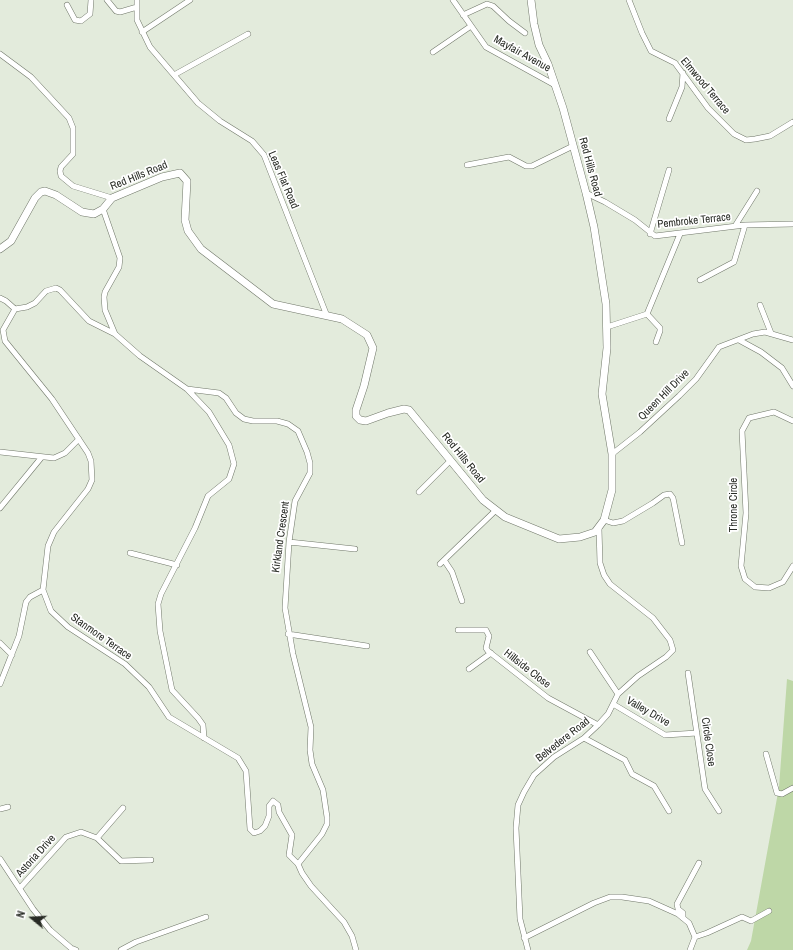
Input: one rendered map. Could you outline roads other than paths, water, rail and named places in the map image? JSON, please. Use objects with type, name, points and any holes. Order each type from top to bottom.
[{"type":"main road","name":"Red Hills Road","points":[[103,209],[112,198],[162,177],[180,173],[186,181],[184,220],[188,231],[201,249],[273,304],[342,319],[363,332],[370,339],[373,348],[372,356],[356,410],[356,416],[360,420],[366,421],[398,410],[409,410],[483,500],[495,511],[519,524],[559,539],[580,538],[590,535],[599,529],[604,520],[612,490],[612,454],[602,394],[607,327],[606,304],[594,227],[586,193],[556,85],[539,45],[534,24],[531,0]]},
{"type":"main road","points":[[1,247],[11,241],[35,198],[41,192],[45,191],[56,195],[72,207],[90,215],[98,213],[103,209]]},
{"type":"street","points":[[67,5],[75,20],[81,21],[90,14],[91,0]]},
{"type":"street","points":[[107,0],[116,11],[120,12],[137,7]]},
{"type":"street","name":"Leas Flat Road","points":[[137,0],[137,20],[150,47],[198,103],[220,121],[252,141],[264,156],[327,316]]},
{"type":"street","points":[[142,32],[190,0]]},
{"type":"street","name":"Mayfair Avenue","points":[[453,0],[486,47],[556,85]]},
{"type":"street","name":"Elmwood Terrace","points":[[628,0],[651,51],[675,63],[708,108],[734,134],[746,140],[770,136],[793,122]]},
{"type":"street","points":[[463,14],[487,4],[493,6],[525,33]]},
{"type":"street","points":[[433,52],[470,26]]},
{"type":"street","points":[[174,76],[248,34]]},
{"type":"street","points":[[0,54],[31,77],[69,118],[73,128],[74,154],[61,167],[61,176],[73,186],[112,198]]},
{"type":"street","points":[[669,119],[682,87],[683,73]]},
{"type":"street","points":[[467,165],[509,157],[526,166],[532,166],[573,146]]},
{"type":"street","points":[[650,234],[669,170]]},
{"type":"street","points":[[735,226],[757,191]]},
{"type":"street","name":"Pembroke Terrace","points":[[586,193],[600,199],[635,220],[650,234],[655,236],[745,225],[793,224]]},
{"type":"street","points":[[103,209],[120,258],[119,267],[105,292],[104,297],[105,310],[115,334]]},
{"type":"street","points":[[700,280],[734,262],[745,225]]},
{"type":"street","points":[[607,327],[647,314],[680,234]]},
{"type":"street","points":[[0,298],[15,309],[27,308],[46,291],[56,288],[60,290],[89,320],[115,334],[140,356],[187,389],[210,412],[229,445],[234,464],[229,478],[208,496],[160,599],[160,631],[172,690],[203,725],[204,738]]},
{"type":"street","points":[[760,305],[771,333]]},
{"type":"street","name":"Stanmore Terrace","points":[[15,309],[3,330],[4,341],[52,399],[88,452],[91,461],[92,480],[88,489],[54,532],[48,546],[43,590],[51,611],[56,618],[125,664],[149,687],[169,717],[238,758],[246,771],[250,829],[254,833],[260,831],[269,816],[269,806],[273,801],[278,805],[279,812],[292,835],[289,855],[298,864]]},
{"type":"street","points":[[647,314],[660,328],[656,342]]},
{"type":"street","name":"Queen Hill Drive","points":[[612,454],[640,432],[696,379],[718,347],[753,334],[771,333],[793,340]]},
{"type":"street","points":[[739,340],[761,352],[782,368],[793,386]]},
{"type":"street","name":"Kirkland Crescent","points":[[187,389],[219,393],[226,398],[236,413],[244,419],[288,424],[298,431],[310,463],[310,473],[295,501],[284,592],[288,634],[311,727],[310,750],[312,764],[323,790],[328,817],[327,824],[322,834],[298,864]]},
{"type":"street","name":"Throne Circle","points":[[793,421],[774,412],[749,418],[742,431],[746,513],[741,566],[745,579],[755,586],[769,588],[783,582],[793,566]]},
{"type":"street","points":[[0,452],[41,458],[61,456],[78,439]]},
{"type":"street","points":[[0,508],[41,458]]},
{"type":"street","points":[[419,492],[450,461]]},
{"type":"street","points":[[604,520],[613,523],[623,521],[664,495],[670,494],[673,498],[682,543]]},
{"type":"street","points":[[440,564],[495,511]]},
{"type":"street","name":"Belvedere Road","points":[[528,950],[520,919],[517,880],[516,828],[518,805],[524,792],[534,775],[554,757],[584,738],[598,725],[613,704],[618,694],[638,676],[666,657],[673,650],[673,646],[653,618],[610,584],[604,575],[600,563],[599,529]]},
{"type":"street","points":[[289,542],[355,549]]},
{"type":"street","points":[[130,553],[177,565]]},
{"type":"street","points":[[444,560],[452,572],[462,601]]},
{"type":"street","points":[[0,684],[19,636],[26,602],[30,597],[43,590]]},
{"type":"street","name":"Hillside Close","points":[[458,630],[486,630],[489,636],[486,648],[491,654],[548,698],[598,725]]},
{"type":"street","points":[[288,634],[367,646]]},
{"type":"street","points":[[0,643],[12,655]]},
{"type":"street","points":[[590,652],[618,694]]},
{"type":"street","points":[[469,669],[491,654]]},
{"type":"street","name":"Circle Close","points":[[688,673],[705,789],[719,811]]},
{"type":"street","name":"Valley Drive","points":[[613,704],[665,735],[697,734]]},
{"type":"street","points":[[584,738],[625,760],[632,774],[654,786],[669,811]]},
{"type":"street","points":[[766,754],[777,793],[782,794],[793,788]]},
{"type":"street","points":[[0,809],[8,807]]},
{"type":"street","points":[[96,838],[123,808]]},
{"type":"street","name":"Astoria Drive","points":[[20,888],[66,837],[81,832],[96,838],[121,861],[151,860]]},
{"type":"street","points":[[0,859],[50,930],[71,948],[76,950]]},
{"type":"street","points":[[683,918],[683,912],[678,909],[677,904],[699,863]]},
{"type":"street","points":[[298,864],[311,886],[344,922],[352,936],[356,950]]},
{"type":"street","points":[[524,938],[594,903],[610,897],[622,897],[649,902],[666,908],[683,918],[689,923],[695,937],[690,950]]},
{"type":"street","points":[[695,937],[742,917],[751,921],[769,911]]},
{"type":"street","points":[[121,950],[136,942],[206,917]]}]
